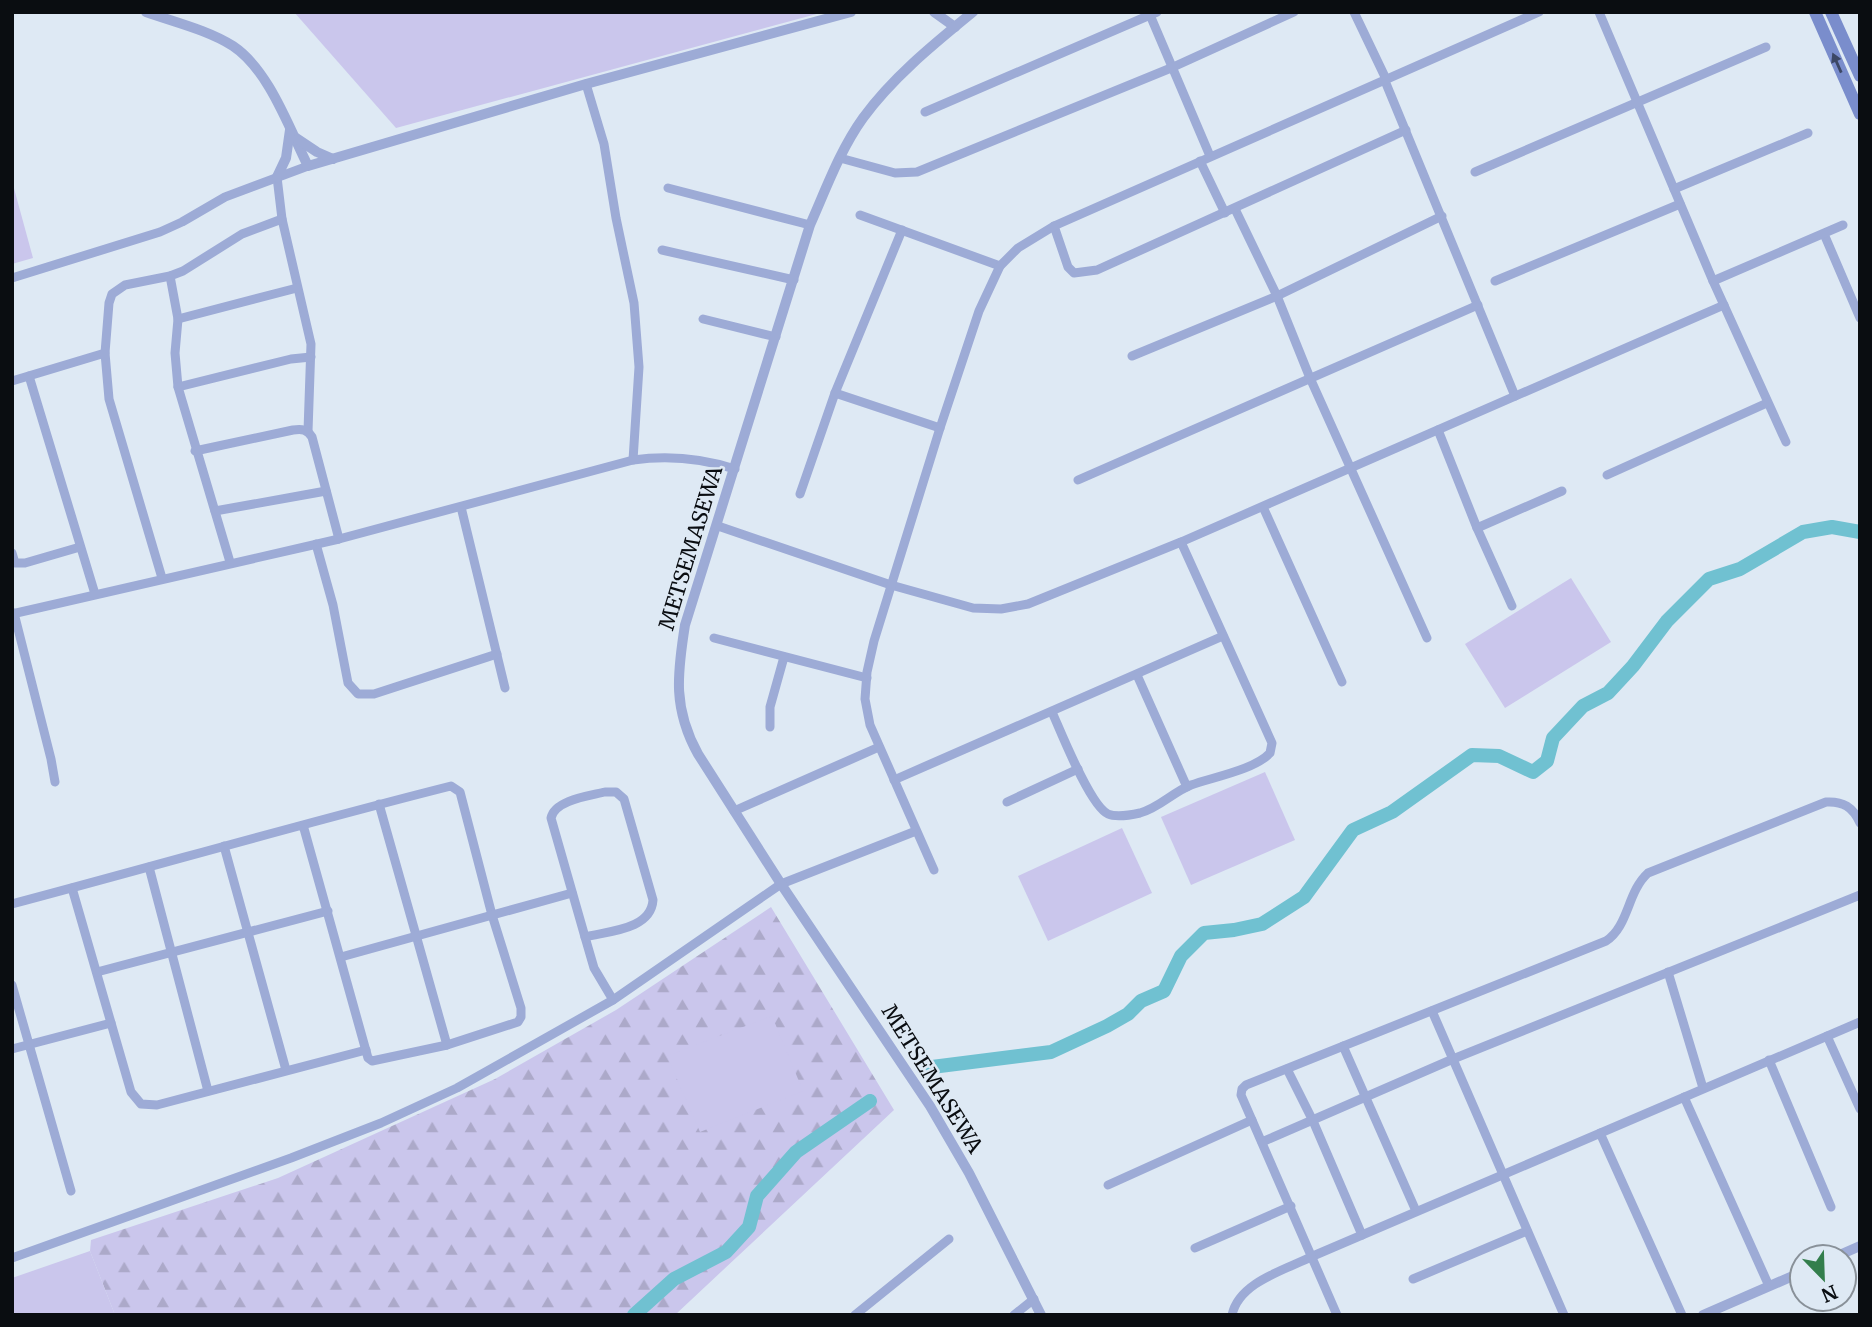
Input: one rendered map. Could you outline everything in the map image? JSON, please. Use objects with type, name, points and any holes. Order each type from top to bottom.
[{"type":"main road","points":[[1815,12],[1860,114]]},
{"type":"main road","points":[[1831,12],[1860,76]]},
{"type":"street","points":[[146,12],[211,35],[233,46],[256,69],[276,100],[309,166]]},
{"type":"street","points":[[12,278],[160,232],[225,197],[309,166],[586,84],[851,12]]},
{"type":"street","points":[[934,12],[955,27]]},
{"type":"street","name":"METSEMASEWA","points":[[973,12],[917,58],[864,118],[841,158],[810,225],[685,625],[678,670],[678,693],[687,734],[780,884],[930,1106],[981,1194],[1041,1315]]},
{"type":"street","points":[[841,158],[895,173],[917,172],[1171,68],[1294,12]]},
{"type":"street","points":[[1354,12],[1386,80],[1515,396]]},
{"type":"street","points":[[934,870],[870,725],[865,699],[867,678],[874,641],[940,428],[979,311],[1000,266],[1018,248],[1055,226],[1539,12]]},
{"type":"street","points":[[1599,12],[1713,281],[1786,442]]},
{"type":"street","points":[[925,112],[1153,14],[1171,68],[1210,156]]},
{"type":"street","points":[[1475,172],[1766,47]]},
{"type":"street","points":[[586,84],[604,144],[634,303],[639,367],[632,460]]},
{"type":"street","points":[[1055,226],[1068,267],[1074,273],[1097,271],[1406,130]]},
{"type":"street","points":[[291,132],[301,143],[333,159]]},
{"type":"street","points":[[291,132],[286,158],[277,177],[282,219],[311,344],[308,431],[312,437],[340,539]]},
{"type":"street","points":[[1674,189],[1808,133]]},
{"type":"street","points":[[1200,160],[1225,214]]},
{"type":"street","points":[[668,188],[810,225]]},
{"type":"street","points":[[1495,281],[1680,204]]},
{"type":"street","points":[[1235,209],[1427,638]]},
{"type":"street","points":[[860,215],[1000,266]]},
{"type":"street","points":[[1132,356],[1276,296],[1442,216]]},
{"type":"street","points":[[162,578],[109,399],[105,353],[112,294],[125,285],[170,276],[242,234],[282,219]]},
{"type":"street","points":[[1713,281],[1843,225]]},
{"type":"street","points":[[800,495],[835,393],[902,230]]},
{"type":"street","points":[[1824,234],[1860,318]]},
{"type":"street","points":[[662,250],[794,280]]},
{"type":"street","points":[[170,276],[178,319],[175,354],[178,387],[230,562]]},
{"type":"street","points":[[178,319],[297,288]]},
{"type":"street","points":[[1078,480],[1478,305]]},
{"type":"street","points":[[718,526],[891,585],[973,608],[1001,609],[1041,600],[1181,542],[1724,305]]},
{"type":"street","points":[[703,319],[776,337]]},
{"type":"street","points":[[12,381],[105,353]]},
{"type":"street","points":[[178,387],[311,356]]},
{"type":"street","points":[[29,376],[95,594]]},
{"type":"street","points":[[835,393],[940,428]]},
{"type":"street","points":[[1607,475],[1767,403]]},
{"type":"street","points":[[195,451],[293,430],[308,431]]},
{"type":"street","points":[[1438,430],[1512,606]]},
{"type":"street","points":[[55,782],[13,613],[340,539],[632,460],[670,457],[713,462],[735,469]]},
{"type":"street","points":[[215,511],[326,491]]},
{"type":"street","points":[[1477,528],[1562,491]]},
{"type":"street","points":[[461,507],[505,688]]},
{"type":"street","points":[[1263,507],[1342,682]]},
{"type":"street","points":[[1052,712],[1099,808],[1109,815],[1141,813],[1187,787],[1266,758],[1272,749],[1269,736],[1181,542]]},
{"type":"street","points":[[316,544],[333,605],[348,683],[358,694],[374,694],[497,654]]},
{"type":"street","points":[[12,552],[14,564],[80,547]]},
{"type":"street","points":[[894,780],[1223,636]]},
{"type":"street","points":[[714,638],[867,678]]},
{"type":"street","points":[[770,727],[771,707],[784,657]]},
{"type":"street","points":[[1137,675],[1187,787]]},
{"type":"street","points":[[734,811],[879,747]]},
{"type":"street","points":[[1007,802],[1078,769]]},
{"type":"street","points":[[12,904],[379,804],[451,786],[460,792],[520,1008],[521,1017],[518,1022],[447,1045],[376,1062],[368,1058],[303,825]]},
{"type":"street","points":[[584,937],[636,924],[646,918],[652,908],[653,900],[624,799],[616,792],[605,792],[564,804],[552,812],[551,818],[584,937],[594,968],[613,1000]]},
{"type":"street","points":[[1337,1315],[1241,1095],[1242,1089],[1606,941],[1618,930],[1634,890],[1648,873],[1826,802],[1842,803],[1859,818]]},
{"type":"street","points":[[379,804],[447,1045]]},
{"type":"street","points":[[12,1258],[381,1123],[492,1069],[613,1000],[780,884],[916,831]]},
{"type":"street","points":[[223,846],[286,1070]]},
{"type":"street","points":[[149,867],[208,1091]]},
{"type":"street","points":[[72,888],[131,1092],[141,1104],[157,1105],[366,1050]]},
{"type":"street","points":[[341,957],[572,893]]},
{"type":"street","points":[[1262,1142],[1453,1059],[1860,895]]},
{"type":"street","points":[[97,972],[328,912]]},
{"type":"street","points":[[1668,972],[1703,1088]]},
{"type":"street","points":[[12,985],[71,1191]]},
{"type":"street","points":[[1432,1011],[1564,1315]]},
{"type":"street","points":[[1232,1315],[1234,1305],[1248,1287],[1313,1256],[1860,1022]]},
{"type":"street","points":[[12,1049],[111,1023]]},
{"type":"street","points":[[1827,1036],[1860,1109]]},
{"type":"street","points":[[1343,1046],[1416,1211]]},
{"type":"street","points":[[1769,1060],[1831,1207]]},
{"type":"street","points":[[1287,1069],[1313,1121],[1362,1235]]},
{"type":"street","points":[[1684,1097],[1769,1286]]},
{"type":"street","points":[[1108,1185],[1252,1120]]},
{"type":"street","points":[[1600,1133],[1682,1315]]},
{"type":"street","points":[[1195,1248],[1291,1206]]},
{"type":"street","points":[[1413,1279],[1527,1231]]},
{"type":"street","points":[[855,1315],[949,1239]]},
{"type":"street","points":[[1703,1315],[1788,1278]]},
{"type":"street","points":[[1014,1315],[1034,1299]]},
{"type":"green space","points":[[294,12],[824,12],[396,128]]},
{"type":"green space","points":[[12,181],[33,258],[12,264]]},
{"type":"green space","points":[[1571,578],[1611,642],[1505,708],[1465,644]]},
{"type":"green space","points":[[1265,772],[1295,840],[1191,885],[1161,817]]},
{"type":"green space","points":[[1122,828],[1152,893],[1048,941],[1018,876]]},
{"type":"green space","points":[[771,907],[894,1110],[675,1315],[115,1315],[90,1251],[91,1240],[278,1178],[495,1079],[616,1010]]},
{"type":"green space","points":[[772,1016],[803,1091],[700,1132],[667,1056]]},
{"type":"green space","points":[[90,1251],[115,1315],[12,1315],[12,1278]]},
{"type":"waterway","points":[[932,1067],[1051,1052],[1128,1014],[1141,1001],[1164,991],[1181,956],[1204,933],[1262,924],[1304,897],[1353,830],[1392,812],[1472,755],[1499,756],[1533,772],[1547,761],[1553,738],[1583,706],[1608,693],[1633,666],[1667,621],[1709,579],[1740,569],[1803,532],[1832,527],[1860,532]]},
{"type":"waterway","points":[[634,1315],[674,1279],[726,1252],[749,1227],[757,1196],[796,1152],[870,1101]]}]
